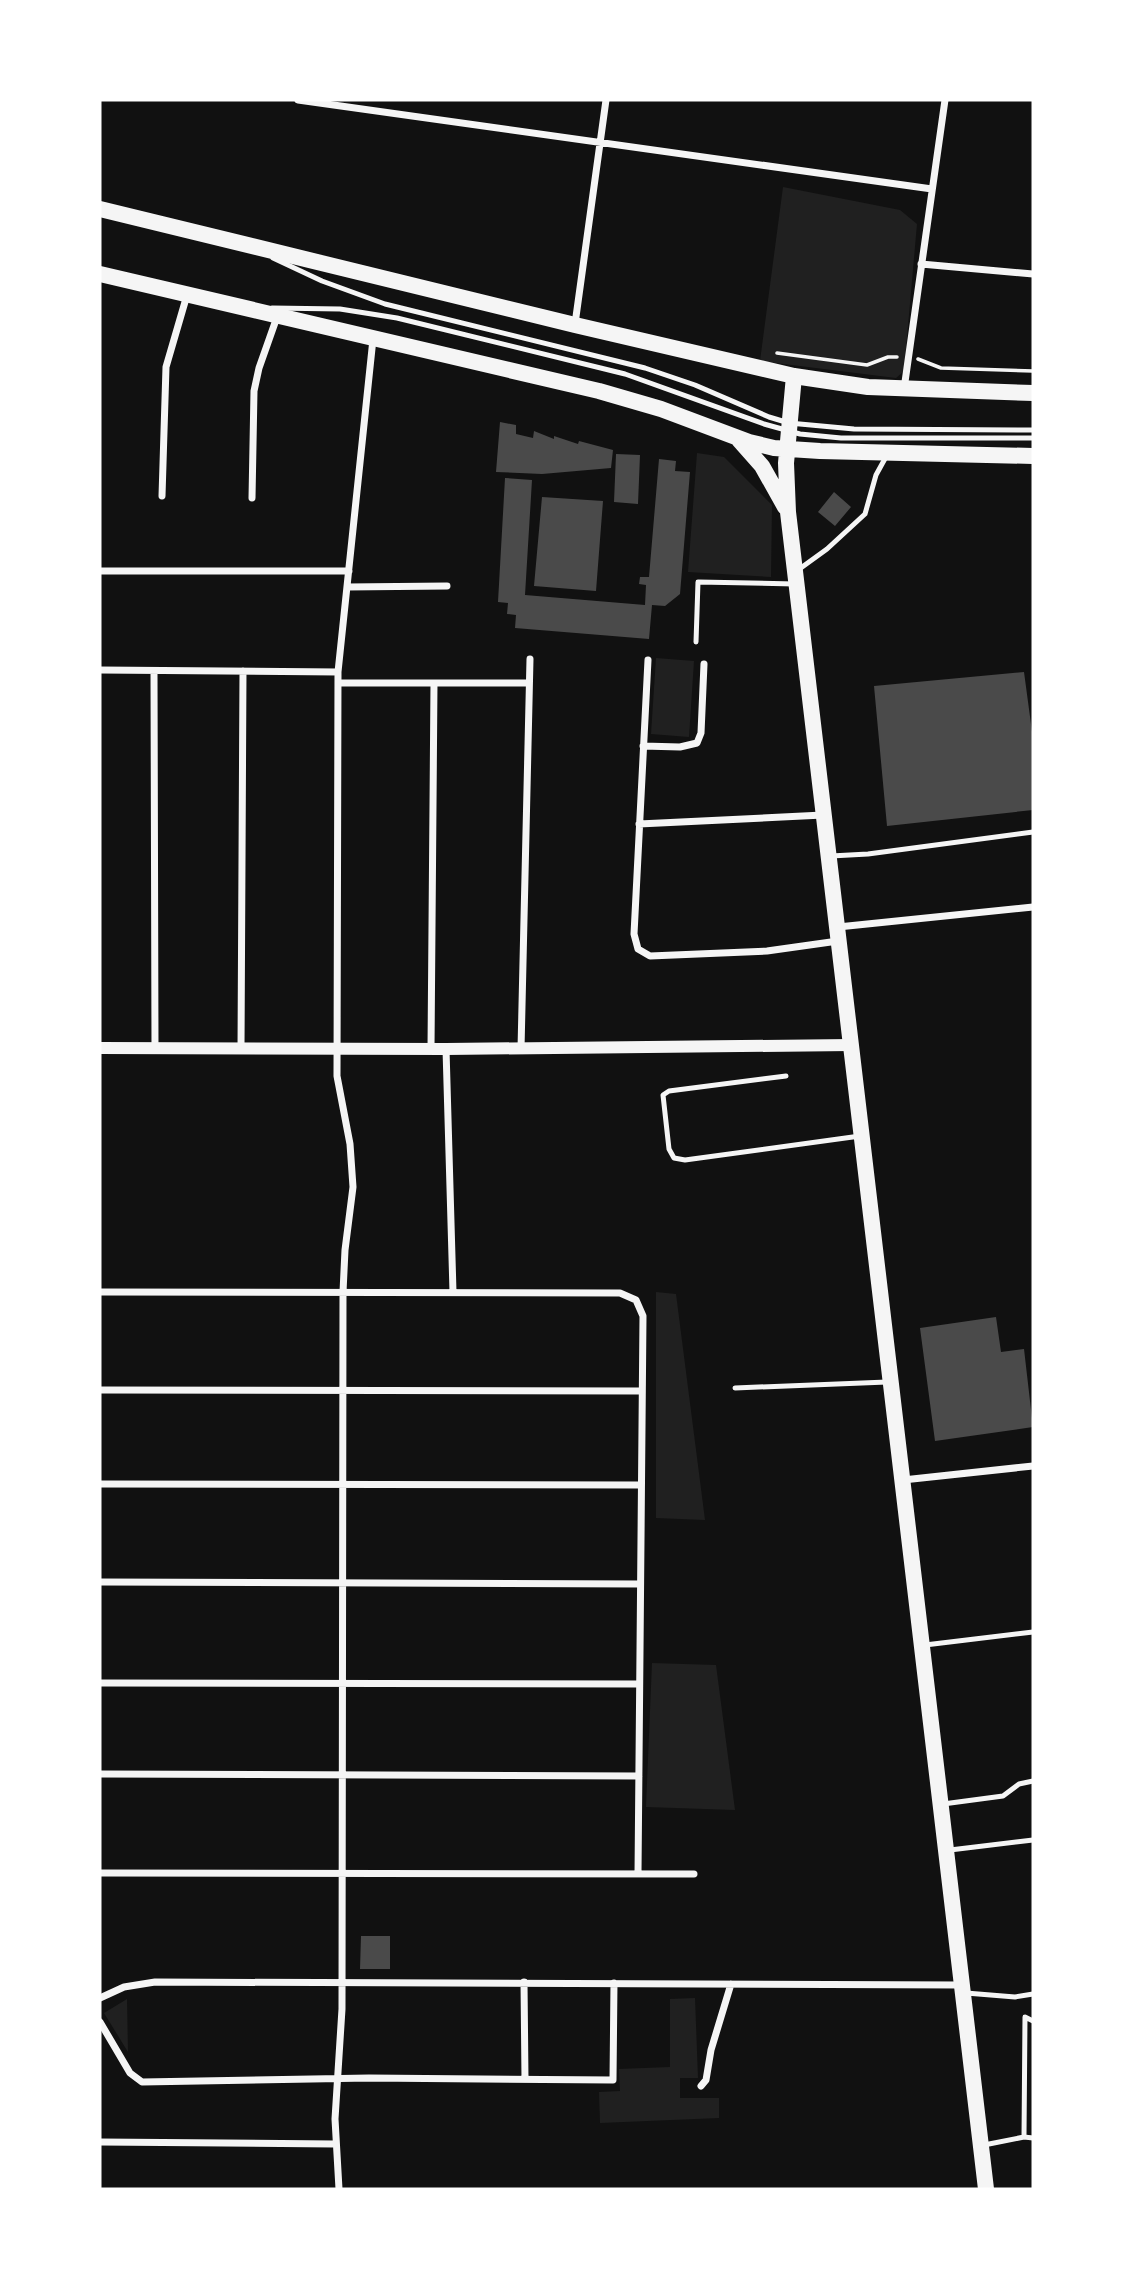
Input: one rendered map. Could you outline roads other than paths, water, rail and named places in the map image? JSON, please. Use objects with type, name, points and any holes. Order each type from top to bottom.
[{"type":"main road","points":[[100,209],[794,376],[904,389],[1033,393]]},
{"type":"main road","points":[[100,274],[610,394],[661,409],[760,445],[787,449],[1033,456]]},
{"type":"main road","points":[[794,376],[787,449],[788,512],[986,2189]]},
{"type":"main road","points":[[737,438],[761,466],[788,512]]},
{"type":"street","points":[[298,100],[932,189]]},
{"type":"street","points":[[575,325],[606,100]]},
{"type":"street","points":[[904,389],[945,100]]},
{"type":"street","points":[[921,264],[1033,274]]},
{"type":"street","points":[[162,496],[166,367],[187,295]]},
{"type":"street","points":[[252,498],[254,391],[277,316]]},
{"type":"street","points":[[339,2189],[335,2144],[341,1981],[343,1292],[353,1186],[350,1144],[337,1084],[338,672],[373,339]]},
{"type":"street","points":[[100,571],[349,571]]},
{"type":"street","points":[[347,587],[447,586]]},
{"type":"street","points":[[521,1049],[530,659]]},
{"type":"street","points":[[648,660],[634,934],[638,949],[650,956],[767,951],[838,934],[1033,907]]},
{"type":"street","points":[[643,746],[680,747],[697,743],[701,733],[704,664]]},
{"type":"street","points":[[100,670],[338,672]]},
{"type":"street","points":[[154,671],[155,1048]]},
{"type":"street","points":[[241,1049],[243,671]]},
{"type":"street","points":[[338,683],[529,683]]},
{"type":"street","points":[[431,1049],[434,683]]},
{"type":"street","points":[[639,824],[824,815]]},
{"type":"street","points":[[100,1048],[521,1049],[851,1045]]},
{"type":"street","points":[[446,1049],[453,1292]]},
{"type":"street","points":[[100,1292],[620,1293],[636,1300],[643,1316],[638,1874]]},
{"type":"street","points":[[100,1390],[642,1391]]},
{"type":"street","points":[[902,1480],[1033,1465]]},
{"type":"street","points":[[100,1484],[641,1485]]},
{"type":"street","points":[[100,1582],[640,1584]]},
{"type":"street","points":[[100,1683],[639,1684]]},
{"type":"street","points":[[100,1774],[639,1776]]},
{"type":"street","points":[[100,1873],[694,1874]]},
{"type":"street","points":[[100,1998],[124,1987],[155,1982],[524,1982],[963,1989]]},
{"type":"street","points":[[524,1982],[525,2079]]},
{"type":"street","points":[[100,2022],[130,2073],[142,2082],[369,2078],[613,2080],[614,1983]]},
{"type":"street","points":[[701,2086],[706,2080],[711,2050],[731,1984]]},
{"type":"street","points":[[100,2142],[335,2144]]},
{"type":"lane","points":[[248,246],[322,281],[385,304],[645,368],[695,385],[789,427],[1033,430]]},
{"type":"lane","points":[[247,308],[340,309],[397,318],[625,374],[789,427],[833,437],[1033,438]]},
{"type":"lane","points":[[696,642],[698,582],[796,578],[865,513],[876,475],[888,453]]},
{"type":"lane","points":[[828,856],[868,854],[1033,832]]},
{"type":"lane","points":[[786,1076],[663,1094],[669,1150],[674,1158],[685,1160],[861,1136]]},
{"type":"lane","points":[[735,1388],[891,1382]]},
{"type":"lane","points":[[922,1646],[1033,1632]]},
{"type":"lane","points":[[940,1804],[1003,1796],[1019,1784],[1033,1781]]},
{"type":"lane","points":[[946,1851],[1033,1840]]},
{"type":"lane","points":[[963,1989],[1015,1997],[1033,1994]]},
{"type":"lane","points":[[1024,2137],[1025,2017],[1033,2021]]},
{"type":"lane","points":[[981,2146],[1024,2137],[1033,2138]]}]
